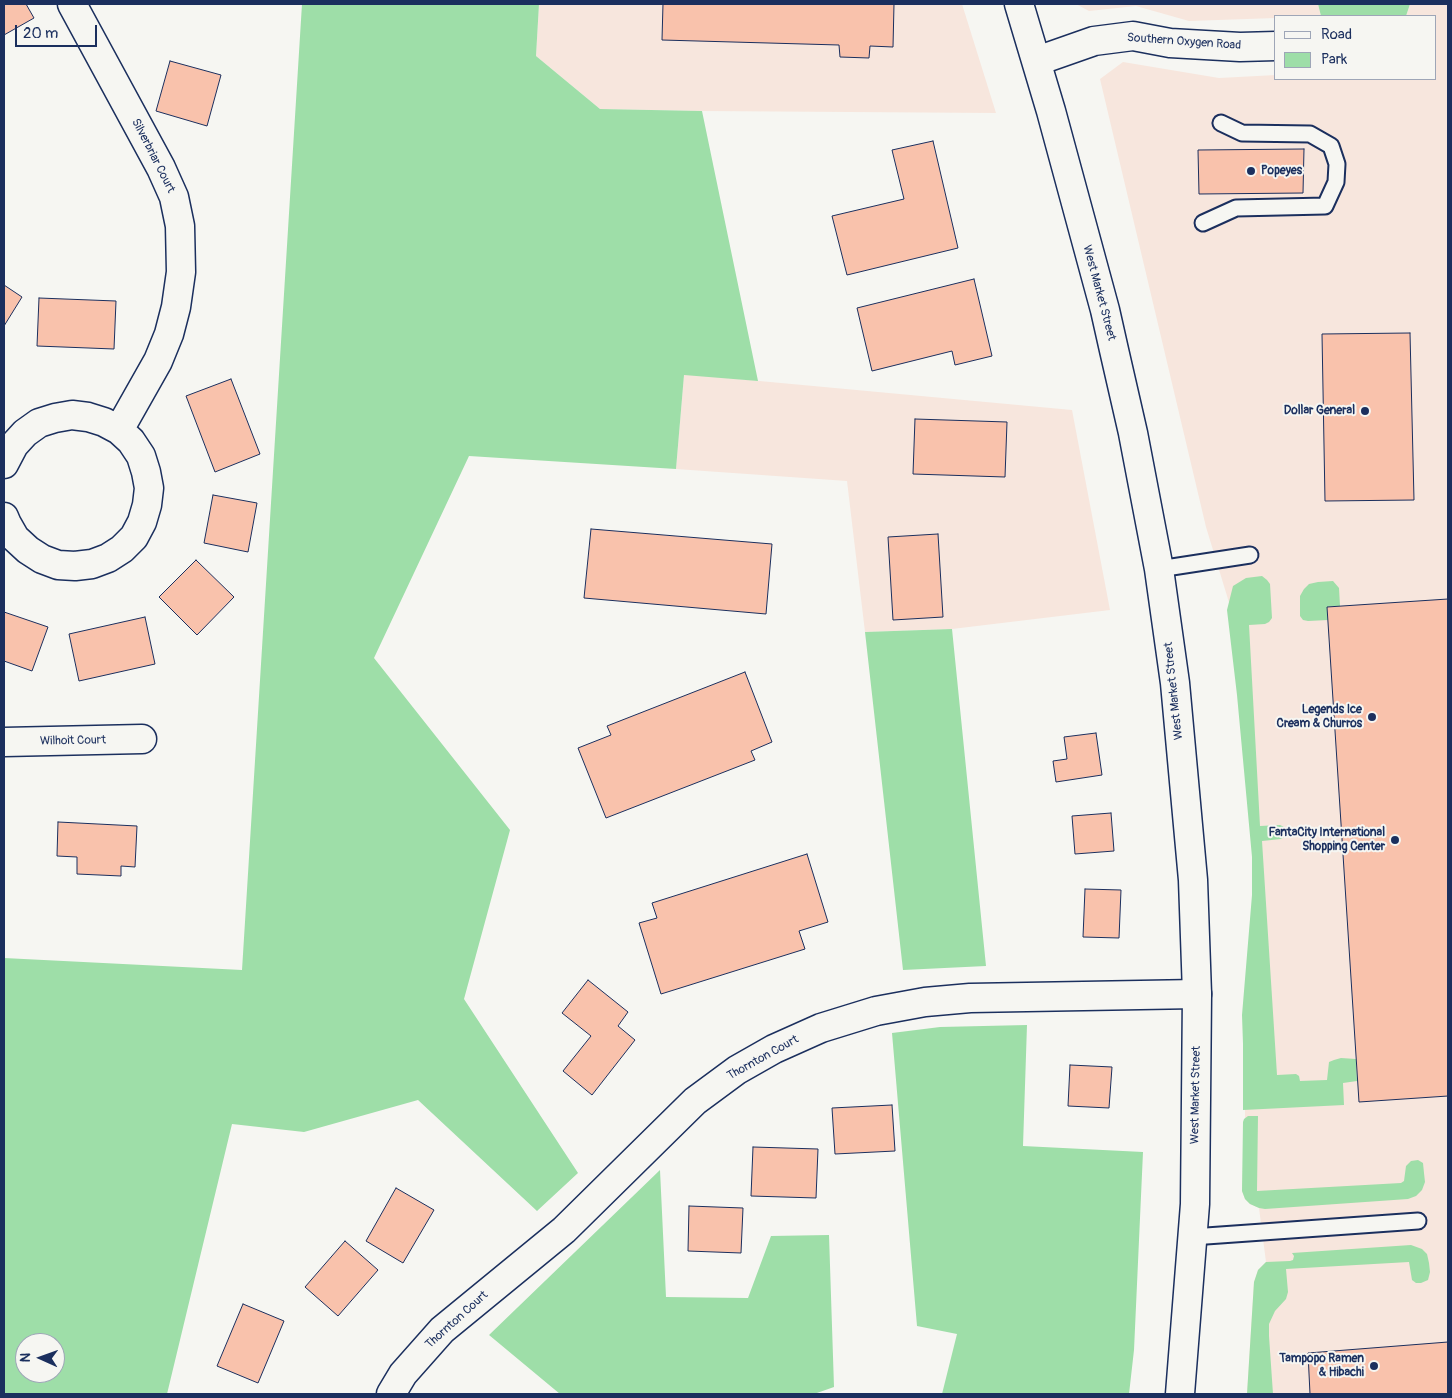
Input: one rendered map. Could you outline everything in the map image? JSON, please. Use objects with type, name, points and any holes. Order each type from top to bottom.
[{"type":"street","name":"Silverbriar Court","points":[[72,4],[161,168],[174,197],[180,226],[181,272],[176,307],[168,334],[158,361],[119,430]]},
{"type":"street","name":"West Market Street","points":[[1020,4],[1105,310],[1133,433],[1159,569],[1175,683],[1191,860],[1197,994],[1194,1204],[1180,1394]]},
{"type":"street","name":"Southern Oxygen Road","points":[[1037,61],[1094,41],[1132,36],[1170,43],[1240,47],[1274,46]]},
{"type":"street","points":[[4,464],[14,445],[25,433],[39,424],[55,418],[72,415],[88,417],[104,422],[119,430],[131,442],[140,456],[149,488],[148,506],[134,536],[122,549],[108,558],[92,564],[58,565],[42,559],[15,538],[4,517]]},
{"type":"street","name":"Wilhoit Court","points":[[4,742],[142,739]]},
{"type":"street","name":"Thornton Court","points":[[391,1394],[403,1374],[442,1330],[564,1230],[695,1101],[738,1070],[774,1049],[821,1028],[857,1016],[925,1002],[970,998],[1197,994]]},
{"type":"lane","points":[[1203,223],[1236,208],[1325,206],[1336,182],[1337,164],[1331,146],[1310,134],[1242,133],[1221,123]]},
{"type":"lane","points":[[1159,569],[1250,556]]},
{"type":"lane","points":[[1192,1237],[1418,1221]]},
{"type":"shaded area","points":[[539,4],[962,4],[996,113],[600,109],[536,56]]},
{"type":"shaded area","points":[[1076,4],[1318,4],[1321,15],[1274,15],[1274,18],[1189,21],[1136,6],[1089,11]]},
{"type":"shaded area","points":[[1410,4],[1448,4],[1448,1394],[1247,1394],[1254,1282],[1258,1270],[1266,1262],[1259,1208],[1250,1204],[1245,1199],[1242,1191],[1245,1117],[1245,1014],[1256,888],[1231,609],[1206,527],[1100,79],[1123,62],[1219,78],[1274,75],[1274,80],[1437,80],[1437,15],[1406,15]]},
{"type":"shaded area","points":[[684,374],[1072,410],[1110,610],[952,629],[865,632],[847,481],[676,469]]},
{"type":"green space","points":[[302,4],[539,4],[536,56],[600,109],[702,111],[758,381],[684,375],[676,469],[469,456],[374,658],[510,830],[464,999],[578,1173],[537,1211],[418,1100],[304,1132],[232,1124],[167,1394],[4,1394],[4,958],[242,970]]},
{"type":"green space","points":[[1318,4],[1410,4],[1406,15],[1321,15]]},
{"type":"green space","points":[[1262,576],[1270,584],[1272,618],[1265,624],[1249,625],[1260,826],[1280,825],[1284,827],[1285,831],[1284,837],[1281,839],[1262,841],[1277,1075],[1296,1074],[1299,1076],[1300,1081],[1327,1080],[1329,1062],[1341,1058],[1356,1059],[1357,1081],[1343,1083],[1344,1105],[1243,1110],[1242,1015],[1252,895],[1252,857],[1227,610],[1233,586],[1246,578]]},
{"type":"green space","points":[[1333,581],[1339,588],[1340,606],[1327,607],[1328,620],[1303,620],[1300,616],[1300,596],[1304,589],[1309,584]]},
{"type":"green space","points":[[952,629],[986,966],[903,970],[865,632]]},
{"type":"green space","points":[[1027,1025],[1023,1146],[1143,1152],[1134,1350],[1129,1394],[942,1394],[957,1334],[917,1326],[892,1033],[940,1027]]},
{"type":"green space","points":[[1248,1116],[1258,1116],[1257,1191],[1401,1183],[1404,1181],[1406,1166],[1411,1161],[1418,1160],[1423,1163],[1425,1182],[1422,1190],[1416,1196],[1408,1199],[1259,1208],[1250,1204],[1245,1199],[1242,1191],[1243,1122]]},
{"type":"green space","points":[[660,1170],[666,1297],[748,1298],[771,1236],[829,1235],[834,1387],[814,1394],[560,1394],[489,1335]]},
{"type":"green space","points":[[1411,1245],[1422,1249],[1427,1254],[1430,1272],[1428,1280],[1421,1283],[1416,1283],[1412,1280],[1409,1262],[1286,1269],[1288,1292],[1286,1299],[1275,1311],[1269,1324],[1273,1394],[1247,1394],[1254,1282],[1258,1270],[1266,1262],[1293,1260],[1294,1256],[1292,1253]]},
{"type":"building","points":[[4,4],[26,4],[34,18],[4,35]]},
{"type":"building","points":[[663,4],[894,4],[893,47],[870,46],[869,58],[840,57],[839,45],[662,40]]},
{"type":"building","points":[[170,61],[221,75],[207,126],[156,111]]},
{"type":"building","points":[[933,141],[958,248],[847,275],[832,216],[904,199],[892,150]]},
{"type":"building","name":"Popeyes","points":[[1304,149],[1303,193],[1199,194],[1198,150]]},
{"type":"building","points":[[974,279],[992,356],[955,365],[952,351],[872,371],[857,308]]},
{"type":"building","points":[[4,285],[22,297],[4,326]]},
{"type":"building","points":[[39,298],[116,301],[114,349],[37,346]]},
{"type":"building","points":[[1410,333],[1414,500],[1325,501],[1322,334]]},
{"type":"building","points":[[231,379],[260,454],[215,472],[186,396]]},
{"type":"building","points":[[915,419],[1007,422],[1005,477],[913,474]]},
{"type":"building","points":[[213,495],[257,503],[248,552],[204,543]]},
{"type":"building","points":[[591,529],[772,544],[766,614],[584,598]]},
{"type":"building","points":[[938,534],[943,617],[893,620],[888,537]]},
{"type":"building","points":[[196,560],[234,597],[197,635],[159,597]]},
{"type":"building","name":"FantaCity International Shopping Center","points":[[1448,599],[1448,1096],[1359,1102],[1327,607]]},
{"type":"building","points":[[4,612],[48,627],[32,671],[4,661]]},
{"type":"building","points":[[145,617],[155,664],[79,681],[69,634]]},
{"type":"building","points":[[745,672],[772,742],[751,751],[755,760],[606,818],[578,748],[611,735],[607,726]]},
{"type":"building","points":[[1096,733],[1102,775],[1056,782],[1053,761],[1067,759],[1064,737]]},
{"type":"building","points":[[1111,813],[1114,851],[1075,854],[1072,816]]},
{"type":"building","points":[[58,822],[137,826],[135,867],[121,866],[121,876],[77,874],[77,857],[57,856]]},
{"type":"building","points":[[807,854],[828,922],[799,931],[805,949],[661,994],[639,923],[657,918],[652,903]]},
{"type":"building","points":[[1085,889],[1121,890],[1119,938],[1083,937]]},
{"type":"building","points":[[588,980],[628,1012],[618,1026],[635,1040],[592,1095],[563,1071],[591,1036],[562,1013]]},
{"type":"building","points":[[1070,1065],[1112,1067],[1109,1108],[1068,1106]]},
{"type":"building","points":[[892,1105],[895,1151],[835,1154],[832,1108]]},
{"type":"building","points":[[753,1147],[818,1149],[816,1198],[751,1196]]},
{"type":"building","points":[[396,1188],[434,1210],[403,1263],[366,1241]]},
{"type":"building","points":[[689,1206],[743,1208],[741,1253],[688,1251]]},
{"type":"building","points":[[345,1241],[378,1270],[338,1316],[305,1287]]},
{"type":"building","points":[[243,1304],[284,1321],[258,1383],[217,1366]]},
{"type":"building","points":[[1448,1342],[1448,1394],[1310,1394],[1308,1353]]},
{"type":"place","name":"Popeyes","points":[[1251,171]]},
{"type":"place","name":"Dollar General","points":[[1365,411]]},
{"type":"place","name":"Legends Ice Cream & Churros","points":[[1372,717]]},
{"type":"place","name":"FantaCity International Shopping Center","points":[[1395,840]]},
{"type":"place","name":"Tampopo Ramen & Hibachi","points":[[1374,1366]]}]
